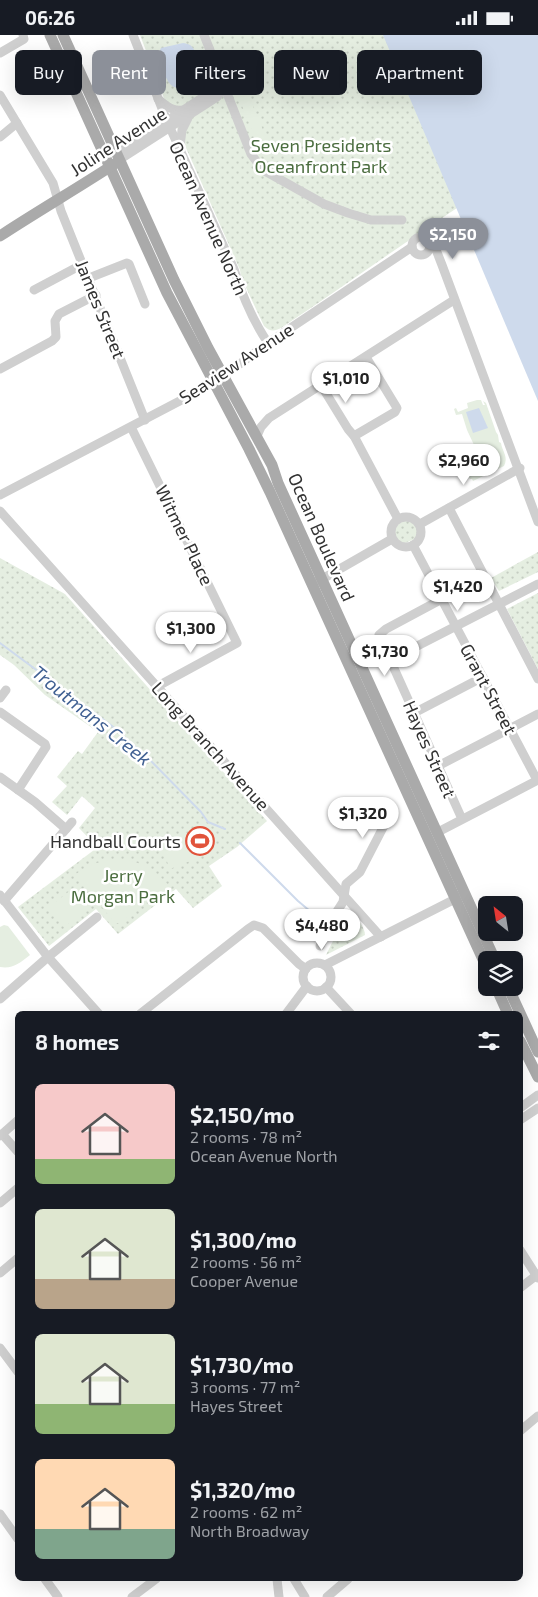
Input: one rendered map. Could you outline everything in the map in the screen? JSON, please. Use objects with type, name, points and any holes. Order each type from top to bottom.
[{"type":"main road","points":[[50,35],[113,160]]},
{"type":"main road","points":[[63,35],[113,160]]},
{"type":"main road","name":"Joline Avenue","points":[[0,237],[58,198],[66,189],[113,160]]},
{"type":"main road","name":"Ocean Boulevard","points":[[113,160],[272,465],[317,582],[461,896],[472,909],[491,951]]},
{"type":"main road","name":"Ocean Boulevard","points":[[113,160],[167,293],[317,582],[438,832],[481,951]]},
{"type":"main road","points":[[500,996],[507,1011]]},
{"type":"main road","points":[[512,996],[519,1011]]},
{"type":"main road","points":[[523,1020],[538,1052]]},
{"type":"main road","points":[[523,1047],[538,1077]]},
{"type":"street","points":[[0,53],[24,39],[22,35]]},
{"type":"street","name":"Ocean Avenue North","points":[[133,35],[157,98],[258,328],[268,343]]},
{"type":"street","points":[[204,35],[210,50]]},
{"type":"street","name":"James Street","points":[[0,95],[53,183],[61,211],[145,419]]},
{"type":"street","name":"Joline Avenue","points":[[113,160],[187,113],[208,95]]},
{"type":"street","points":[[228,95],[251,154],[264,170],[324,204],[348,213],[372,220],[402,221]]},
{"type":"street","points":[[157,98],[172,110],[187,113],[182,130],[180,149]]},
{"type":"street","points":[[0,137],[17,123]]},
{"type":"street","name":"Seaview Avenue","points":[[0,495],[214,383],[268,343],[412,247],[416,253],[422,255],[427,252],[429,245],[435,248],[454,300]]},
{"type":"street","points":[[34,290],[83,264]]},
{"type":"street","points":[[89,278],[123,264],[129,264],[145,304]]},
{"type":"street","points":[[0,369],[54,340],[56,335],[55,321],[59,314],[96,295]]},
{"type":"street","points":[[256,435],[269,418],[454,300],[538,521]]},
{"type":"street","points":[[354,436],[395,412],[397,408],[366,357]]},
{"type":"street","points":[[321,385],[354,436],[398,519]]},
{"type":"street","name":"Witmer Place","points":[[131,427],[237,643],[158,686]]},
{"type":"street","points":[[420,524],[519,468]]},
{"type":"street","points":[[449,508],[538,679]]},
{"type":"street","name":"Long Branch Avenue","points":[[0,511],[381,937]]},
{"type":"street","points":[[402,517],[412,518],[420,524],[421,536],[413,545],[409,547],[399,546],[392,539],[392,525],[398,519],[402,517]]},
{"type":"street","points":[[317,582],[392,539]]},
{"type":"street","name":"Grant Street","points":[[413,545],[538,780]]},
{"type":"street","points":[[390,660],[538,584]]},
{"type":"street","name":"Hayes Street","points":[[442,599],[381,632],[380,639],[462,819]]},
{"type":"street","points":[[414,713],[483,677]]},
{"type":"street","points":[[0,698],[6,690]]},
{"type":"street","points":[[0,712],[45,744],[46,747],[18,790]]},
{"type":"street","points":[[438,766],[538,714]]},
{"type":"street","points":[[0,777],[69,825],[2,898],[48,957],[96,1011]]},
{"type":"street","points":[[438,832],[538,780]]},
{"type":"street","points":[[320,946],[336,912],[343,904],[346,885],[360,871],[388,816]]},
{"type":"street","points":[[325,965],[461,896]]},
{"type":"street","points":[[0,999],[97,917]]},
{"type":"street","points":[[144,1011],[251,926],[257,925],[263,928],[306,969]]},
{"type":"street","points":[[317,963],[325,965],[331,976],[329,984],[326,987],[314,990],[307,986],[304,980],[308,966],[317,963]]},
{"type":"street","points":[[288,1011],[307,986]]},
{"type":"street","points":[[326,987],[348,1011]]},
{"type":"street","points":[[523,1106],[538,1095]]},
{"type":"street","points":[[523,1118],[538,1108]]},
{"type":"street","points":[[15,1123],[1,1135],[15,1149]]},
{"type":"street","points":[[0,1203],[15,1190]]},
{"type":"street","points":[[523,1254],[538,1276],[523,1286]]},
{"type":"street","points":[[1,1269],[15,1259]]},
{"type":"street","points":[[0,1347],[15,1368]]},
{"type":"street","points":[[523,1428],[538,1416]]},
{"type":"street","points":[[2,1520],[15,1535]]},
{"type":"street","points":[[46,1581],[58,1597]]},
{"type":"street","points":[[132,1597],[153,1581]]},
{"type":"street","points":[[277,1581],[279,1597]]},
{"type":"street","points":[[295,1581],[305,1597]]},
{"type":"street","points":[[327,1597],[346,1581]]},
{"type":"green space","name":"Seven Presidents Oceanfront Park","points":[[140,35],[425,35],[431,50],[357,50],[357,95],[449,95],[486,189],[281,328],[270,330],[264,326],[241,277],[240,270],[163,95],[166,95],[166,50],[146,50]]},
{"type":"green space","points":[[248,95],[273,154],[263,157],[238,96]]},
{"type":"green space","points":[[481,400],[483,405],[485,405],[483,401],[486,403],[506,460],[504,466],[473,481],[458,461],[459,459],[453,448],[457,449],[467,445],[468,447],[474,445],[462,414],[456,415],[454,409],[456,408],[458,412],[468,408],[467,403]]},
{"type":"green space","points":[[405,520],[415,523],[418,532],[415,539],[405,543],[396,539],[394,533],[397,526]]},
{"type":"green space","points":[[538,552],[538,572],[499,591],[491,578]]},
{"type":"green space","name":"Jerry Morgan Park","points":[[0,558],[65,594],[267,821],[237,847],[209,866],[222,886],[193,908],[176,889],[118,934],[96,909],[49,946],[18,907],[94,850],[100,850],[79,828],[95,808],[82,796],[67,815],[52,802],[67,786],[57,777],[78,751],[82,754],[98,732],[45,695],[14,665],[0,655]]},
{"type":"green space","points":[[538,593],[538,669],[507,609]]},
{"type":"green space","points":[[200,828],[209,849],[199,853],[200,857],[170,869],[160,844]]},
{"type":"green space","name":"Jerry Morgan Park","points":[[124,859],[149,868],[169,886],[119,923],[115,923],[76,874],[99,862]]},
{"type":"green space","points":[[77,885],[93,905],[64,927],[48,908]]},
{"type":"green space","points":[[348,914],[360,922],[365,935],[326,955],[346,915]]},
{"type":"green space","points":[[8,926],[30,955],[16,965],[9,967],[0,967],[0,927]]},
{"type":"water","points":[[383,35],[538,35],[538,401],[408,95],[482,95],[482,50],[389,50]]},
{"type":"water","points":[[183,43],[190,45],[194,50],[176,50],[176,88],[169,83],[166,77],[166,50],[160,50],[161,48]]},
{"type":"water","points":[[479,408],[488,428],[473,433],[466,412]]},
{"type":"waterway","name":"Troutmans Creek","points":[[0,643],[112,726],[151,761],[201,812],[208,822],[225,829]]},
{"type":"waterway","points":[[240,843],[298,901],[323,922]]},
{"type":"place","name":"Handball Courts","points":[[200,841]]}]
